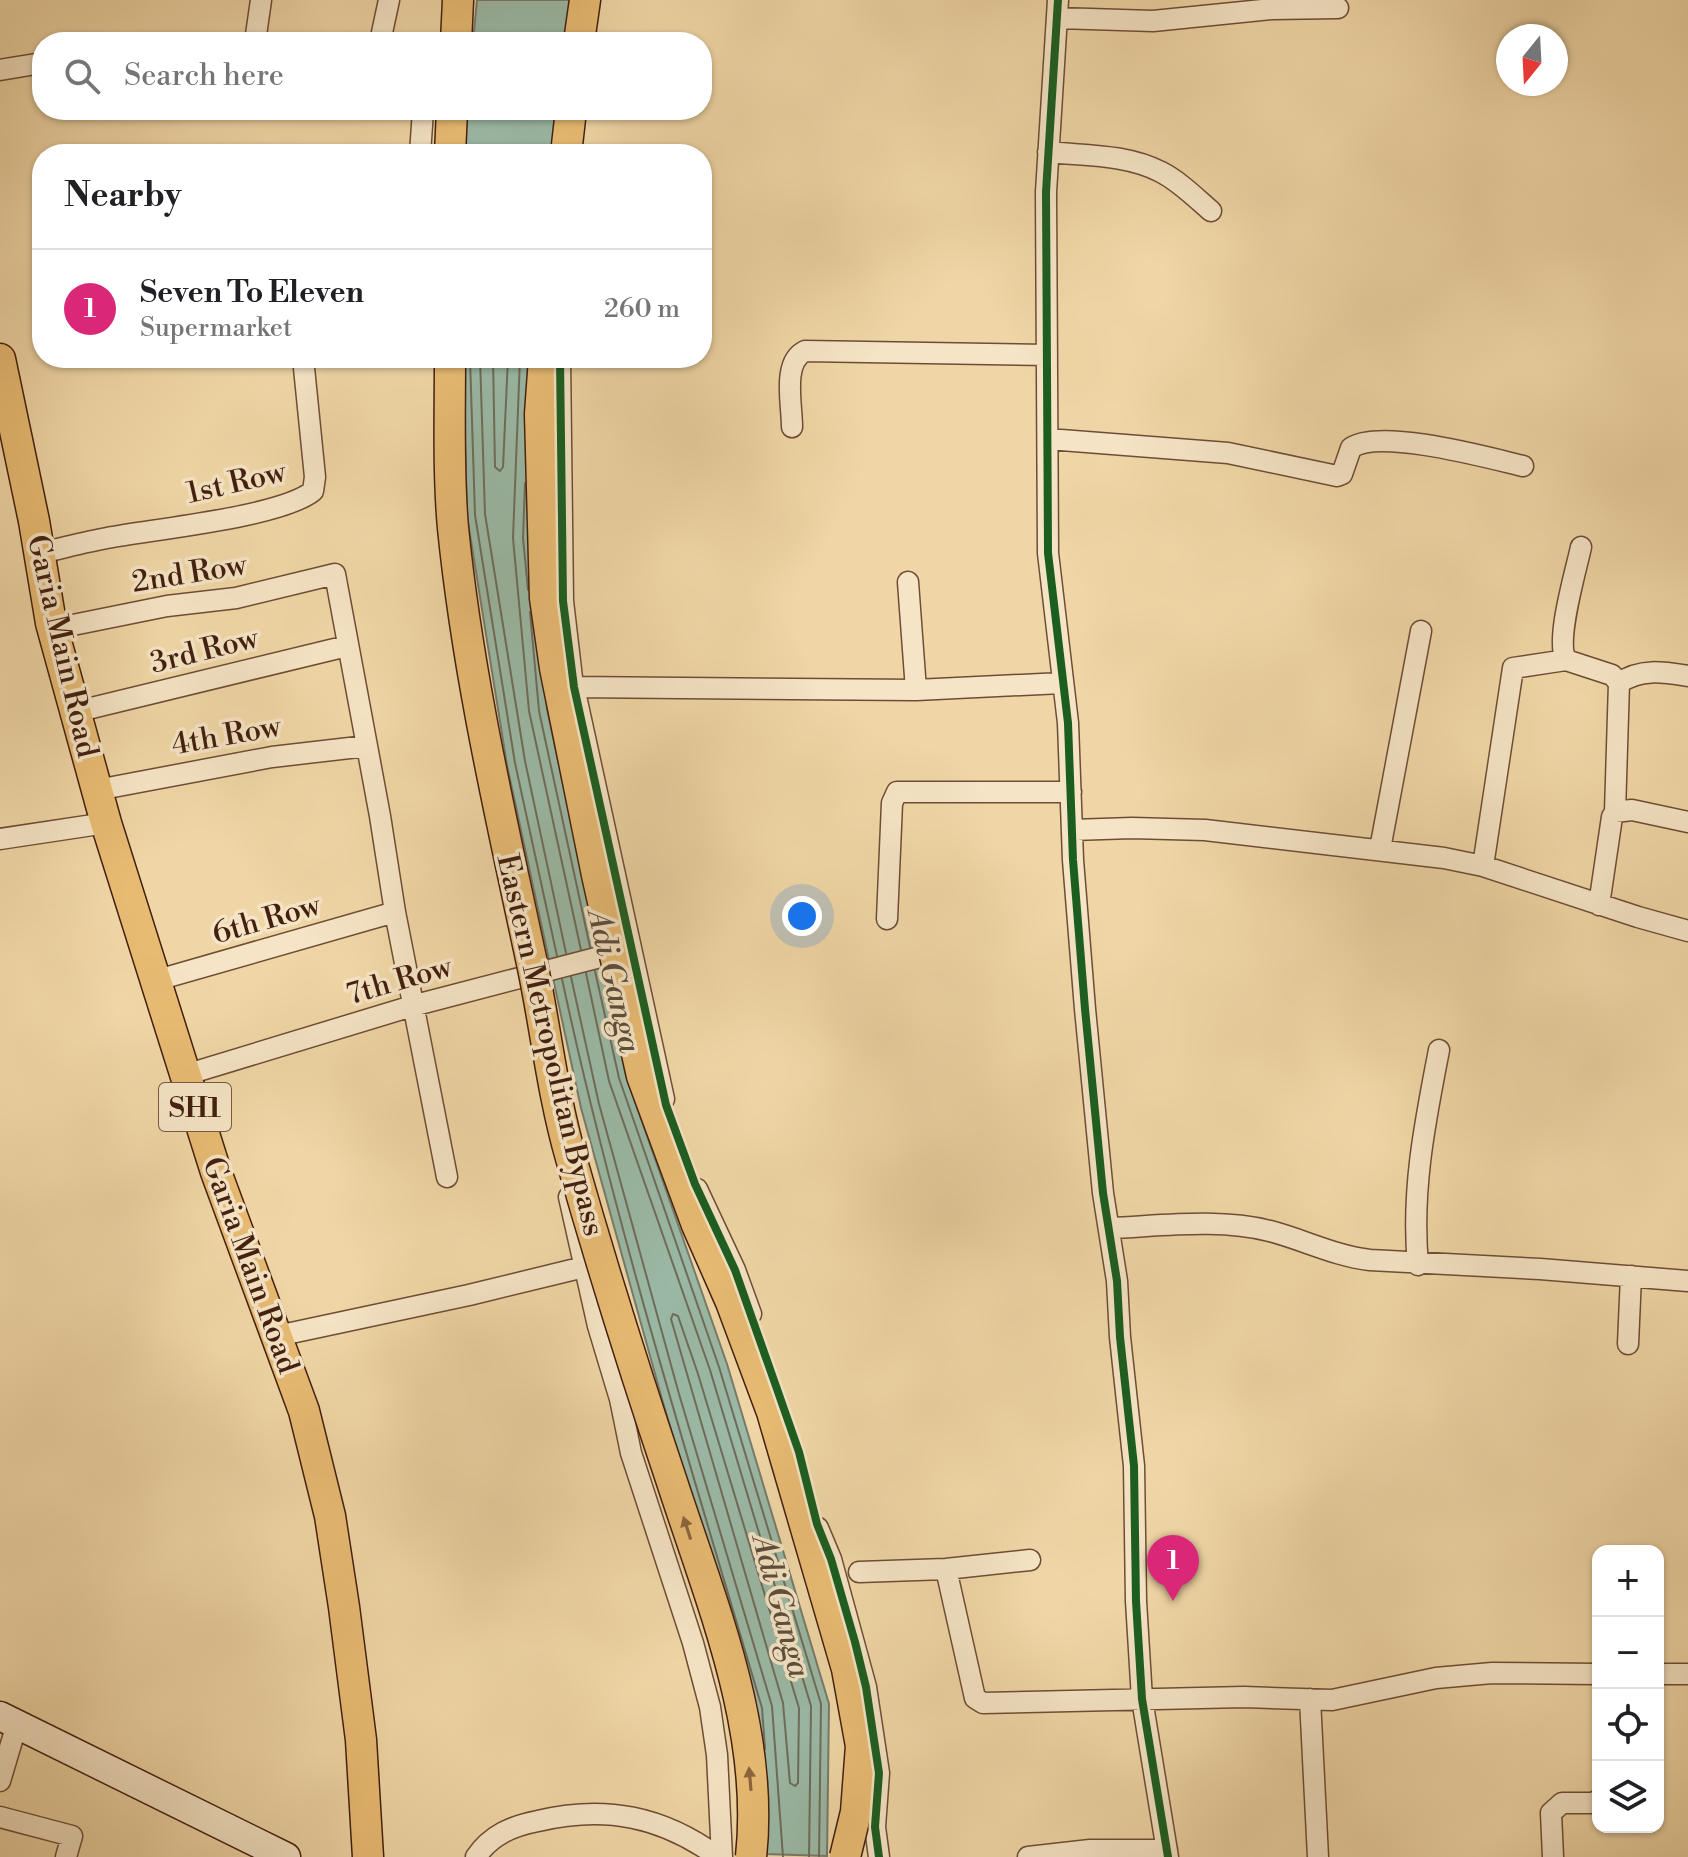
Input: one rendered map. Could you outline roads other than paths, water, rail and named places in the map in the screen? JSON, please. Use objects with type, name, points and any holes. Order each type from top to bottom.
[{"type":"main road","points":[[456,32],[458,0]]},
{"type":"main road","points":[[580,32],[585,0]]},
{"type":"main road","points":[[450,144],[452,120]]},
{"type":"main road","points":[[567,144],[570,120]]},
{"type":"main road","name":"Garia Main Road","points":[[0,359],[53,629],[106,823],[216,1172],[304,1411],[330,1516],[361,1740],[368,1857]]},
{"type":"main road","name":"Eastern Metropolitan Bypass","points":[[450,368],[453,526],[476,697],[494,793],[569,1152],[621,1328],[735,1676],[749,1766],[754,1828],[751,1857]]},
{"type":"main road","points":[[543,368],[540,414],[545,598],[555,668],[642,1076],[697,1225],[731,1302],[772,1412],[847,1669],[861,1746],[856,1812],[845,1857]]},
{"type":"main road","points":[[8,1720],[286,1857]]},
{"type":"street","points":[[256,32],[261,0]]},
{"type":"street","points":[[382,32],[389,0]]},
{"type":"street","points":[[1028,1857],[1090,1850],[1168,1853],[1142,1699],[1136,1601],[1134,1466],[1085,1009],[1068,723],[1048,553],[1046,192],[1058,9],[1153,21],[1272,9],[1338,8]]},
{"type":"street","points":[[0,70],[32,65]]},
{"type":"street","points":[[421,144],[422,120]]},
{"type":"street","points":[[1048,152],[1127,159],[1143,164],[1164,174],[1211,211]]},
{"type":"street","points":[[792,427],[791,365],[797,354],[805,351],[1047,355]]},
{"type":"street","name":"1st Row","points":[[40,553],[243,514],[303,499],[313,491],[315,477],[304,368]]},
{"type":"street","points":[[436,368],[442,543],[459,665],[522,978],[598,1326],[620,1399],[631,1453],[693,1643],[710,1707],[717,1755],[720,1857]]},
{"type":"street","points":[[560,368],[563,601],[574,687],[666,1105],[695,1184],[735,1270],[777,1389],[799,1452],[817,1524],[831,1559],[855,1642],[866,1687],[879,1773],[875,1827],[879,1857]]},
{"type":"street","points":[[1048,439],[1228,453],[1337,476],[1342,474],[1351,448],[1365,443],[1444,447],[1523,466]]},
{"type":"street","points":[[1566,660],[1563,653],[1564,631],[1581,547]]},
{"type":"street","name":"2nd Row","points":[[53,629],[167,606],[236,598],[335,574],[347,646]]},
{"type":"street","points":[[908,582],[916,690]]},
{"type":"street","points":[[1380,849],[1421,631]]},
{"type":"street","points":[[347,646],[412,1006],[447,1177]]},
{"type":"street","name":"3rd Row","points":[[75,712],[347,646]]},
{"type":"street","points":[[1483,866],[1513,668],[1566,660],[1612,675],[1619,683],[1615,812],[1599,905]]},
{"type":"street","points":[[1619,683],[1631,675],[1647,671],[1688,676]]},
{"type":"street","points":[[574,687],[916,690],[1062,683]]},
{"type":"street","name":"4th Row","points":[[97,790],[284,755],[367,746]]},
{"type":"street","points":[[887,919],[892,803],[897,792],[1071,792]]},
{"type":"street","points":[[1615,812],[1632,810],[1688,822]]},
{"type":"street","points":[[0,839],[106,823]]},
{"type":"street","points":[[1073,830],[1205,830],[1380,849],[1483,866],[1688,931]]},
{"type":"street","name":"6th Row","points":[[154,981],[395,912]]},
{"type":"street","name":"7th Row","points":[[185,1075],[412,1006],[632,949]]},
{"type":"street","points":[[1418,1265],[1415,1202],[1420,1147],[1439,1050]]},
{"type":"street","points":[[1109,1228],[1196,1224],[1251,1228],[1271,1231],[1347,1257],[1418,1265],[1540,1269],[1688,1281]]},
{"type":"street","points":[[277,1336],[584,1267]]},
{"type":"street","points":[[1628,1344],[1631,1276]]},
{"type":"street","points":[[859,1572],[946,1569],[1030,1560]]},
{"type":"street","points":[[946,1569],[977,1701],[994,1704],[1244,1697],[1342,1699],[1436,1678],[1492,1673],[1592,1674]]},
{"type":"street","points":[[1664,1674],[1688,1674]]},
{"type":"street","points":[[1310,1699],[1318,1857]]},
{"type":"street","points":[[0,1781],[8,1720]]},
{"type":"street","points":[[1553,1857],[1551,1813],[1562,1803],[1592,1803]]},
{"type":"street","points":[[476,1857],[494,1837],[528,1823],[610,1813],[684,1834],[720,1857]]},
{"type":"street","points":[[0,1817],[72,1836],[66,1857]]},
{"type":"water","points":[[477,0],[571,0],[567,32],[474,32]]},
{"type":"water","points":[[465,120],[557,120],[554,144],[463,144]]},
{"type":"water","name":"Adi Ganga","points":[[463,368],[538,368],[531,538],[547,709],[626,1076],[727,1364],[829,1704],[827,1856],[765,1854],[754,1710],[662,1399],[581,1108],[507,765],[467,516]]},
{"type":"place","name":"Seven To Eleven","points":[[1173,1601]]}]
